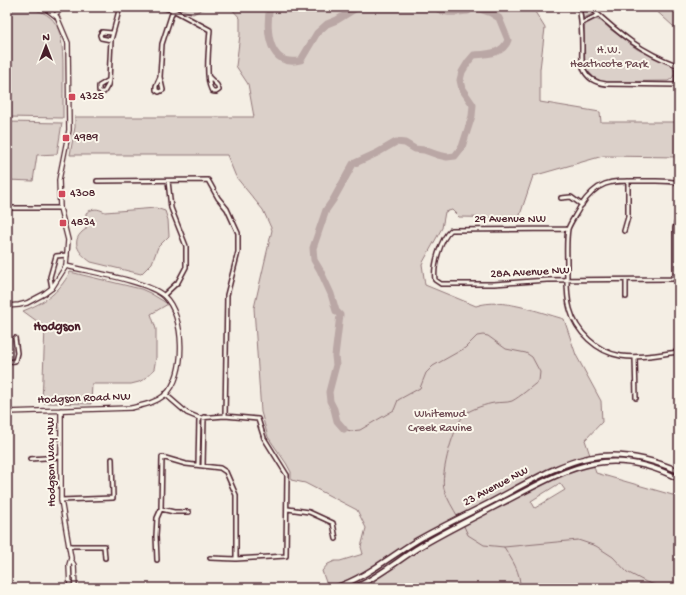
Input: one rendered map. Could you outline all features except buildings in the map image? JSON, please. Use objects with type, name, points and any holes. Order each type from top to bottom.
[{"type":"main road","name":"23 Avenue NW","points":[[334,588],[349,583],[371,571],[416,541],[544,473],[576,460],[594,456],[621,455],[655,461],[679,471]]},
{"type":"main road","name":"23 Avenue NW","points":[[354,588],[374,578],[418,548],[448,531],[564,471],[596,462],[620,461],[642,465],[667,473],[679,479]]},
{"type":"street","points":[[7,306],[19,305],[31,301],[52,288],[66,266],[68,240],[60,208],[59,175],[69,130],[68,43],[55,15],[44,7]]},
{"type":"street","points":[[51,12],[56,7]]},
{"type":"street","points":[[55,15],[63,7]]},
{"type":"street","points":[[109,80],[112,33],[120,7]]},
{"type":"street","points":[[161,7],[173,10],[210,30],[208,71],[210,89],[216,92],[219,90],[218,87],[209,77]]},
{"type":"street","points":[[579,7],[582,23],[582,66],[585,72],[595,82],[606,84],[678,85],[678,65],[647,52],[631,42],[617,32],[590,7]]},
{"type":"street","points":[[160,77],[162,44],[173,10]]},
{"type":"street","points":[[582,23],[598,14]]},
{"type":"street","points":[[111,40],[103,39],[100,35],[102,32],[112,33]]},
{"type":"street","points":[[97,181],[208,180],[218,198],[227,209],[238,233],[238,252],[227,294],[225,416]]},
{"type":"street","points":[[164,295],[178,282],[186,266],[186,246],[171,208],[168,181]]},
{"type":"street","points":[[624,231],[628,217],[628,181]]},
{"type":"street","points":[[679,183],[668,181],[611,182],[600,186],[591,193],[571,222],[568,229],[567,280],[568,303],[577,325],[587,338],[608,352],[622,356],[635,357],[679,352]]},
{"type":"street","points":[[561,198],[571,197],[582,205]]},
{"type":"street","points":[[7,208],[60,208]]},
{"type":"street","name":"28A Avenue NW","points":[[436,282],[441,284],[494,284],[539,280],[667,280],[674,278],[675,273],[676,224],[679,214]]},
{"type":"street","name":"29 Avenue NW","points":[[436,282],[434,277],[436,261],[447,234],[451,230],[568,229]]},
{"type":"street","points":[[52,288],[50,277],[56,256],[67,255]]},
{"type":"street","name":"Hodgson Road NW","points":[[7,412],[131,408],[150,404],[165,394],[172,385],[177,374],[180,335],[179,324],[176,313],[164,295],[146,285],[66,266]]},
{"type":"street","points":[[626,280],[626,297]]},
{"type":"street","points":[[7,362],[15,361],[17,354],[15,338]]},
{"type":"street","points":[[635,357],[636,398]]},
{"type":"street","points":[[165,394],[187,413],[199,418],[225,416],[258,419],[264,438],[287,475],[288,509],[286,556],[236,560],[210,558]]},
{"type":"street","name":"Hodgson Way NW","points":[[61,410],[61,500],[71,560],[74,565],[75,588]]},
{"type":"street","points":[[203,466],[204,417]]},
{"type":"street","points":[[198,465],[199,418]]},
{"type":"street","points":[[30,459],[60,457]]},
{"type":"street","points":[[157,560],[156,536],[157,518],[161,509],[162,457],[186,464],[220,468],[226,472],[236,494],[236,560]]},
{"type":"street","points":[[61,500],[113,498],[112,459]]},
{"type":"street","points":[[161,509],[174,512],[190,512]]},
{"type":"street","points":[[288,509],[309,512],[333,523],[336,539]]},
{"type":"street","points":[[69,546],[104,546],[105,558]]},
{"type":"street","name":"Hodgson Way NW","points":[[70,588],[69,565],[71,560]]},
{"type":"green space","points":[[7,7],[36,10],[46,14],[58,29],[63,52],[63,118],[7,117]]},
{"type":"green space","points":[[175,7],[207,7],[193,14]]},
{"type":"green space","name":"Whitemud Creek Ravine","points":[[230,7],[348,7],[349,13],[358,7],[436,7],[439,10],[450,12],[468,11],[472,7],[532,7],[545,28],[540,69],[540,102],[600,112],[601,122],[679,122],[679,157],[603,156],[533,176],[519,218],[459,217],[452,210],[445,212],[442,228],[422,264],[425,285],[476,306],[497,303],[508,304],[532,309],[564,319],[576,355],[601,401],[602,422],[585,440],[596,473],[679,497],[679,588],[328,588],[322,571],[328,564],[335,561],[340,561],[363,554],[361,547],[366,528],[357,510],[305,483],[291,480],[291,472],[268,437],[261,412],[254,308],[272,230],[263,210],[236,177],[227,155],[70,155],[75,127],[75,117],[254,117],[248,84],[236,66],[240,35],[240,18]],"holes":[[[560,483],[565,490],[535,508],[531,501]]]},
{"type":"green space","points":[[581,7],[587,7],[592,14],[584,18]]},
{"type":"green space","points":[[652,7],[679,7],[679,28],[673,26]]},
{"type":"green space","name":"H.W. Heathcote Park","points":[[595,19],[601,21],[637,49],[672,66],[674,73],[672,78],[668,81],[602,82],[594,78],[585,67],[584,28],[588,22]]},
{"type":"green space","points":[[7,122],[62,123],[57,154],[37,155],[33,181],[7,180]]},
{"type":"green space","points":[[156,208],[165,211],[168,220],[169,236],[158,247],[152,263],[141,274],[91,262],[79,251],[77,242],[81,233],[86,229],[86,213],[88,211],[93,209],[105,212]]},
{"type":"green space","points":[[70,272],[141,289],[168,304],[151,314],[156,329],[156,358],[154,369],[146,378],[131,384],[92,384],[91,404],[42,403],[45,327],[23,311],[44,301],[56,292]]},
{"type":"waterway","points":[[270,7],[268,26],[272,46],[282,59],[290,61],[301,60],[317,33],[327,24],[337,20],[358,7]]},
{"type":"waterway","points":[[436,7],[439,10],[446,12],[468,11],[472,7]]},
{"type":"waterway","points":[[344,429],[337,421],[330,401],[329,392],[336,365],[335,356],[340,315],[336,311],[331,294],[314,260],[313,248],[326,210],[353,164],[396,142],[405,143],[415,149],[424,150],[447,157],[455,156],[462,147],[472,116],[473,105],[462,89],[460,80],[462,72],[474,55],[490,54],[499,51],[506,45],[508,40],[499,18],[491,13],[474,7]]},
{"type":"waterway","points":[[344,429],[351,431],[360,430],[394,410],[398,400],[420,388],[426,373],[433,366],[465,348],[477,336],[488,336],[506,349],[526,353],[532,357],[540,372],[539,381],[512,401],[487,404],[468,412],[461,419],[452,438],[446,461],[443,482],[444,489],[458,517]]},
{"type":"waterway","points":[[463,524],[468,535],[484,545],[504,547],[513,561],[517,571],[520,588]]},
{"type":"waterway","points":[[504,547],[578,540],[596,546],[613,557],[627,572],[646,582],[665,588]]},
{"type":"place","name":"4325","points":[[72,97]]},
{"type":"place","name":"4989","points":[[66,138]]},
{"type":"place","name":"4308","points":[[62,194]]},
{"type":"place","name":"4834","points":[[63,223]]},
{"type":"district","name":"Hodgson","points":[[57,327]]}]
